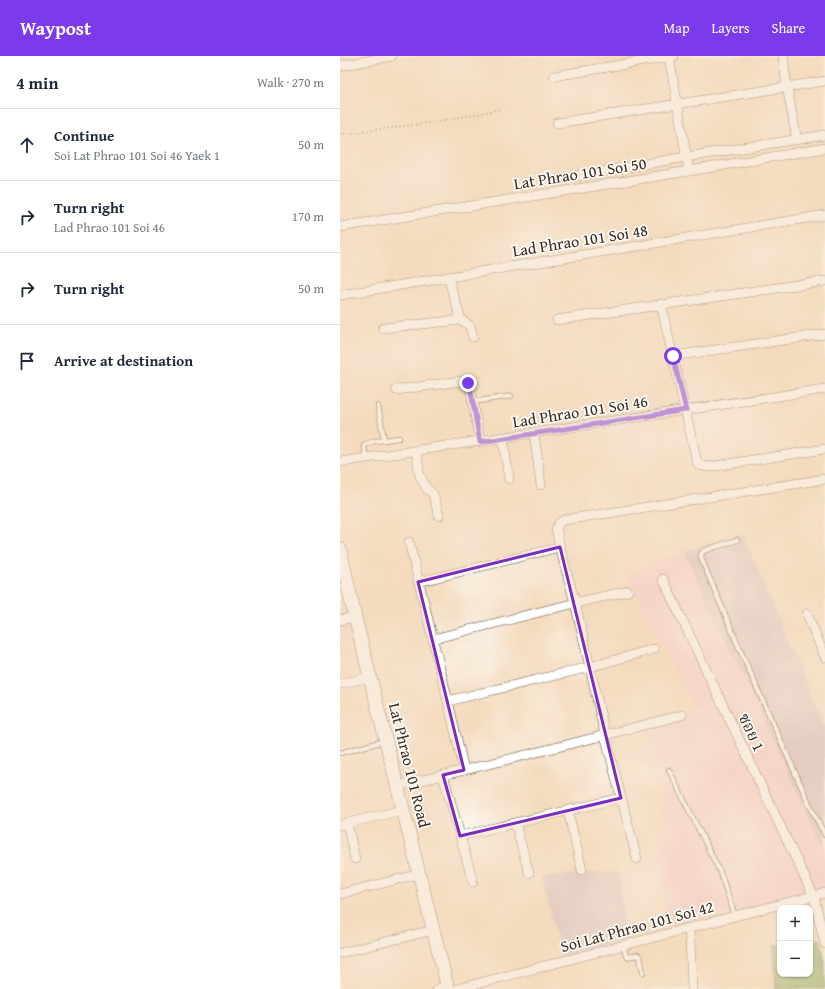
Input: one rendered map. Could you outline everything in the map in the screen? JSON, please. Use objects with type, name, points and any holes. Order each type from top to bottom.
[{"type":"street","points":[[340,66],[392,56]]},
{"type":"street","points":[[554,76],[671,56],[689,171]]},
{"type":"street","points":[[783,56],[797,140]]},
{"type":"street","points":[[558,123],[825,81]]},
{"type":"street","points":[[571,177],[825,135]]},
{"type":"street","name":"Lat Phrao 101 Soi 50","points":[[340,226],[825,148]]},
{"type":"street","name":"Lad Phrao 101 Soi 48","points":[[340,295],[825,215]]},
{"type":"street","points":[[448,277],[461,320],[470,326],[473,337]]},
{"type":"street","points":[[557,320],[825,281]]},
{"type":"street","points":[[662,304],[699,465],[708,467],[825,448]]},
{"type":"street","points":[[383,328],[461,320]]},
{"type":"street","points":[[673,356],[825,334]]},
{"type":"street","points":[[396,390],[461,381],[468,383],[470,386],[480,442]]},
{"type":"street","name":"Lad Phrao 101 Soi 46","points":[[340,462],[825,389]]},
{"type":"street","points":[[534,433],[541,485]]},
{"type":"street","points":[[503,438],[509,479]]},
{"type":"street","points":[[416,451],[420,476],[427,489],[433,494],[439,516]]},
{"type":"street","points":[[637,859],[605,735],[575,603],[556,529],[564,520],[825,479]]},
{"type":"street","points":[[409,542],[464,770]]},
{"type":"street","points":[[418,582],[560,548]]},
{"type":"street","name":"Lat Phrao 101 Road","points":[[340,549],[342,564],[447,988]]},
{"type":"street","name":"ซอย 1","points":[[663,579],[814,897],[825,944]]},
{"type":"street","points":[[433,639],[628,591]]},
{"type":"street","points":[[807,614],[825,657]]},
{"type":"street","points":[[340,620],[355,617]]},
{"type":"street","points":[[448,701],[590,667],[654,649]]},
{"type":"street","points":[[340,684],[370,677]]},
{"type":"street","points":[[397,786],[682,715]]},
{"type":"street","points":[[443,775],[472,882]]},
{"type":"street","points":[[460,836],[621,798]]},
{"type":"street","points":[[355,859],[344,824],[403,810]]},
{"type":"street","points":[[568,810],[582,870]]},
{"type":"street","points":[[515,823],[529,873]]},
{"type":"street","points":[[340,894],[419,874]]},
{"type":"street","name":"Soi Lat Phrao 101 Soi 42","points":[[447,988],[825,894]]},
{"type":"street","points":[[688,928],[690,939],[692,989]]},
{"type":"street","points":[[340,953],[433,930]]},
{"type":"lane","points":[[473,402],[511,396]]},
{"type":"lane","points":[[378,406],[384,440]]},
{"type":"lane","points":[[366,458],[364,446],[366,444],[399,438]]},
{"type":"lane","points":[[737,540],[703,552],[701,558],[747,666],[825,836]]},
{"type":"lane","points":[[340,753],[386,741]]},
{"type":"lane","points":[[669,770],[720,872],[735,916]]},
{"type":"lane","points":[[623,945],[627,957],[636,955],[640,956],[643,972]]},
{"type":"path","points":[[340,134],[412,125],[476,114],[500,108]]},
{"type":"highlighted area","points":[[560,547],[621,798],[460,836],[443,775],[464,770],[418,582]]},
{"type":"shaded area","points":[[742,533],[825,729],[825,851],[684,551]]},
{"type":"shaded area","points":[[684,551],[825,851],[825,887],[786,898],[666,926],[658,766],[647,729],[696,714],[626,575]]},
{"type":"shaded area","points":[[347,625],[352,641],[340,644],[340,627]]},
{"type":"shaded area","points":[[619,872],[626,939],[561,957],[542,877],[578,873]]},
{"type":"green space","points":[[820,939],[825,962],[825,989],[776,989],[774,945],[777,945],[777,977],[813,977],[813,940]]},
{"type":"route","points":[[468,383],[470,386],[480,442],[686,410],[673,356]]}]
